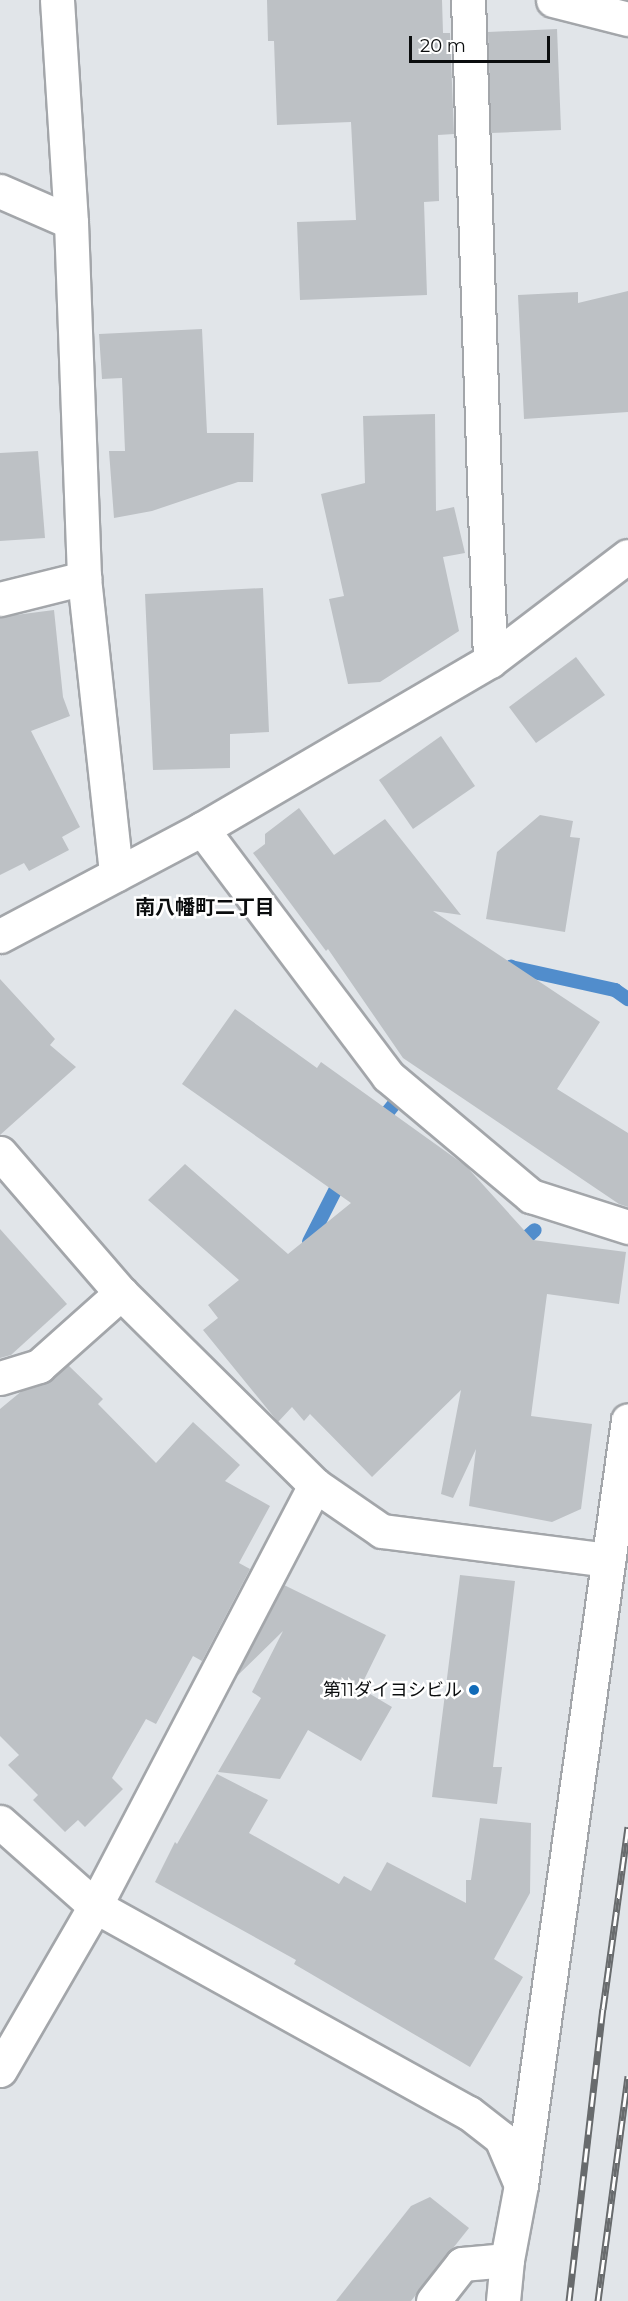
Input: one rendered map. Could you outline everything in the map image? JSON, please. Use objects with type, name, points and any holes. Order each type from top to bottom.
[{"type":"street","points":[[57,0],[71,222],[84,578],[116,874]]},
{"type":"street","points":[[468,0],[490,661]]},
{"type":"street","points":[[553,0],[628,19]]},
{"type":"street","points":[[0,191],[71,222]]},
{"type":"street","points":[[0,936],[202,829],[490,661],[628,556]]},
{"type":"street","points":[[0,599],[84,578]]},
{"type":"street","points":[[202,829],[388,1076],[531,1196],[628,1227]]},
{"type":"street","points":[[0,1153],[121,1293],[315,1485],[382,1531],[608,1560]]},
{"type":"street","points":[[0,1378],[39,1366],[121,1293]]},
{"type":"street","points":[[503,2301],[507,2259],[521,2185],[628,1420]]},
{"type":"street","points":[[0,2070],[95,1906],[315,1485]]},
{"type":"street","points":[[0,1822],[95,1906],[469,2113],[501,2138],[521,2185]]},
{"type":"street","points":[[433,2301],[462,2264],[507,2259]]},
{"type":"building","points":[[267,0],[442,0],[443,33],[450,33],[454,134],[438,135],[439,201],[424,202],[427,295],[300,300],[297,222],[356,220],[351,122],[277,125],[274,41],[268,41]]},
{"type":"building","points":[[557,29],[561,130],[491,133],[488,32]]},
{"type":"building","points":[[628,291],[628,412],[524,419],[518,295],[578,292],[578,303]]},
{"type":"building","points":[[202,329],[207,433],[254,433],[253,482],[238,482],[152,511],[114,518],[109,451],[125,451],[122,378],[102,379],[99,334]]},
{"type":"building","points":[[435,414],[436,511],[454,507],[465,553],[443,557],[459,631],[380,682],[348,684],[329,599],[344,596],[321,494],[365,483],[363,416]]},
{"type":"building","points":[[38,451],[45,538],[0,541],[0,453]]},
{"type":"building","points":[[263,588],[269,732],[230,734],[230,768],[153,770],[145,594]]},
{"type":"building","points":[[54,610],[63,697],[70,716],[31,731],[80,827],[62,837],[69,850],[29,871],[24,863],[0,875],[0,617]]},
{"type":"building","points":[[576,657],[605,695],[536,743],[509,707]]},
{"type":"building","points":[[441,736],[475,786],[413,829],[379,780]]},
{"type":"building","points":[[299,808],[334,855],[385,819],[461,915],[433,911],[600,1022],[557,1089],[628,1133],[628,1207],[619,1204],[403,1058],[328,949],[326,951],[253,853],[265,844],[265,834]]},
{"type":"building","points":[[540,815],[573,821],[570,837],[580,838],[565,932],[486,919],[497,852]]},
{"type":"building","points":[[0,979],[55,1039],[50,1045],[76,1067],[0,1135]]},
{"type":"building","points":[[235,1009],[317,1068],[321,1062],[466,1166],[533,1240],[626,1252],[619,1304],[547,1294],[531,1416],[592,1424],[581,1509],[552,1522],[469,1506],[476,1449],[453,1498],[441,1494],[461,1390],[372,1477],[310,1414],[304,1421],[292,1407],[278,1422],[203,1330],[218,1318],[208,1305],[239,1280],[148,1200],[185,1164],[288,1254],[351,1203],[182,1084]]},
{"type":"building","points":[[0,1229],[67,1304],[11,1355],[0,1358]]},
{"type":"building","points":[[68,1365],[103,1399],[98,1404],[156,1463],[193,1422],[240,1465],[225,1481],[270,1506],[239,1563],[250,1569],[202,1661],[193,1656],[156,1724],[146,1719],[112,1778],[123,1789],[85,1827],[78,1820],[65,1832],[33,1800],[38,1795],[8,1765],[19,1755],[0,1736],[0,1409],[23,1390],[51,1380]]},
{"type":"building","name":"第11ダイヨシビル","points":[[460,1575],[515,1581],[493,1767],[502,1767],[497,1804],[432,1797]]},
{"type":"building","points":[[284,1585],[386,1635],[360,1688],[392,1707],[361,1761],[308,1730],[280,1779],[218,1772],[261,1698],[252,1692],[283,1631],[235,1678]]},
{"type":"building","points":[[217,1774],[268,1800],[249,1833],[339,1884],[344,1876],[371,1891],[387,1862],[466,1903],[466,1880],[471,1880],[480,1818],[531,1823],[530,1893],[494,1959],[523,1977],[470,2067],[294,1964],[296,1960],[155,1882],[175,1842],[177,1844]]},
{"type":"building","points":[[430,2197],[469,2228],[411,2301],[336,2301],[411,2206]]},
{"type":"waterway","points":[[508,974],[511,967],[615,990],[628,999]]},
{"type":"waterway","points":[[378,1124],[396,1102]]},
{"type":"waterway","points":[[309,1242],[342,1177]]},
{"type":"waterway","points":[[516,1247],[535,1230]]},
{"type":"railway","points":[[569,2301],[603,2009],[628,1827]]},
{"type":"railway","points":[[598,2301],[628,2076]]},
{"type":"place","name":"第11ダイヨシビル","points":[[474,1690]]},
{"type":"district","name":"南八幡町二丁目","points":[[205,907]]}]
